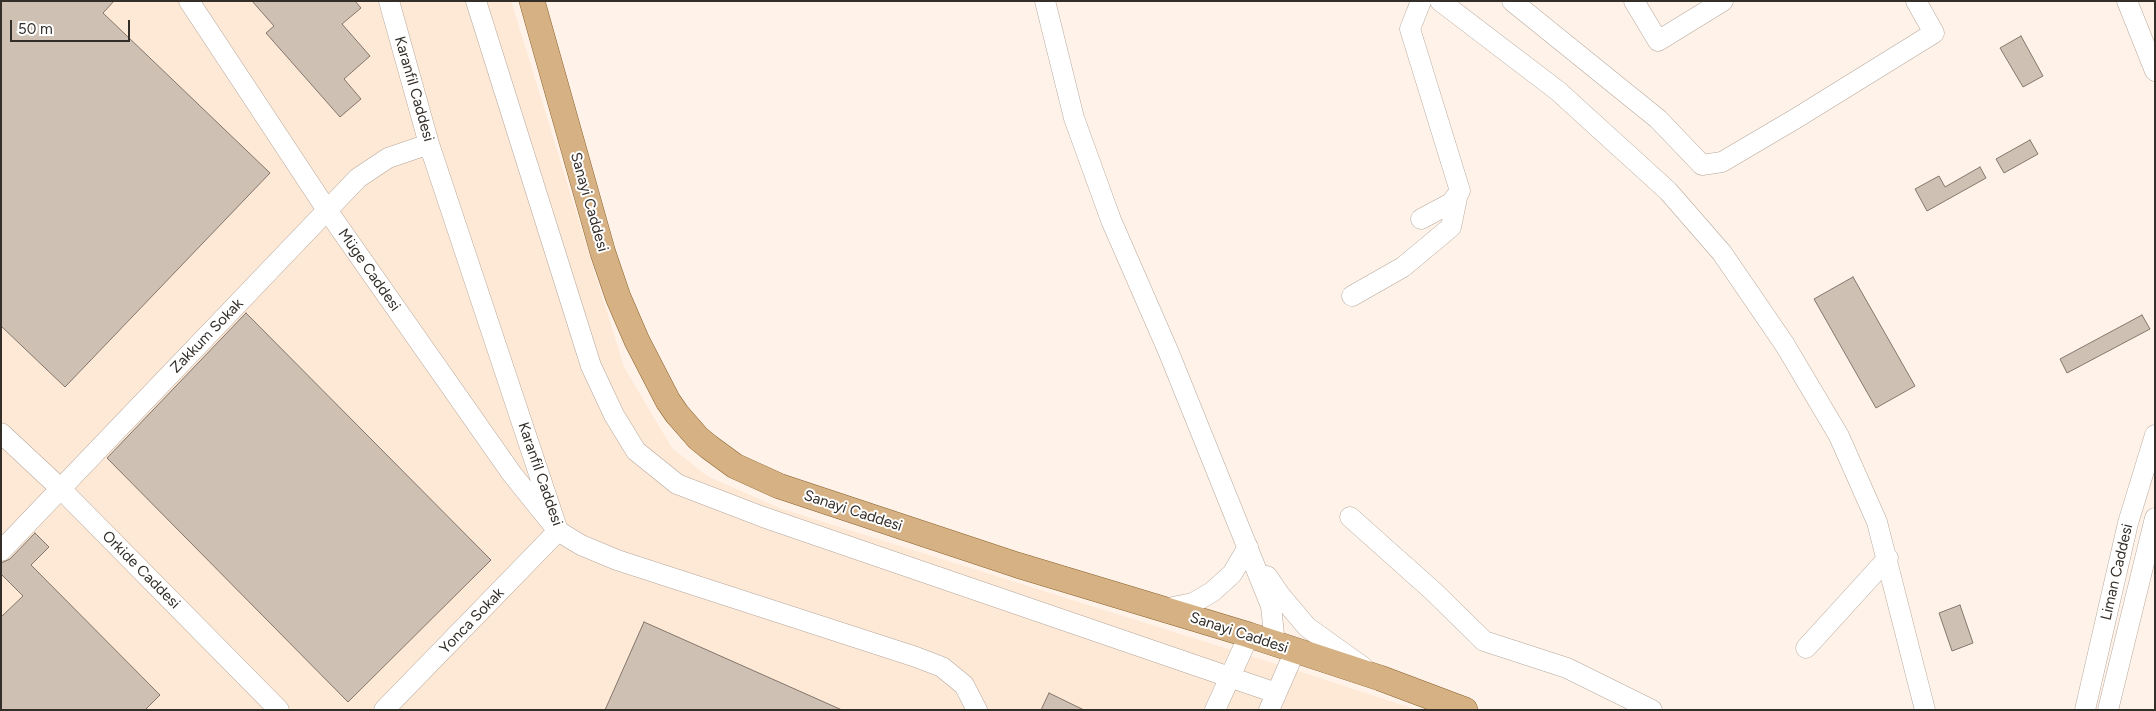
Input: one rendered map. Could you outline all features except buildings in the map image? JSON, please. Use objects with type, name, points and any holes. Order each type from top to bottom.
[{"type":"main road","name":"Sanayi Caddesi","points":[[532,1],[603,253],[618,298],[656,382],[676,414],[698,438],[734,466],[779,486],[1017,565],[1249,635],[1380,678],[1465,710]]},
{"type":"street","name":"Müge Caddesi","points":[[189,1],[327,210],[512,474],[558,531]]},
{"type":"street","name":"Karanfil Caddesi","points":[[389,1],[429,144],[558,531],[581,545],[617,560],[942,667],[964,685],[977,710]]},
{"type":"street","points":[[476,1],[591,366],[614,415],[636,451],[677,484],[773,520],[1231,676],[1272,701],[1285,648],[1248,547],[1169,353],[1111,220],[1074,118],[1045,1]]},
{"type":"street","points":[[1352,296],[1402,266],[1451,227],[1460,190],[1410,29],[1421,1]]},
{"type":"street","points":[[1440,1],[1558,91],[1668,191],[1722,253],[1785,345],[1839,436],[1878,522],[1925,710]]},
{"type":"street","points":[[1512,1],[1658,119],[1702,165],[1722,162],[1934,33],[1916,1]]},
{"type":"street","points":[[1634,1],[1658,41],[1723,1]]},
{"type":"street","points":[[2127,1],[2155,70]]},
{"type":"street","name":"Zakkum Sokak","points":[[1,551],[358,178],[388,158],[429,144]]},
{"type":"street","points":[[1421,219],[1451,202],[1458,193]]},
{"type":"street","name":"Orkide Caddesi","points":[[1,433],[61,489],[279,710]]},
{"type":"street","name":"Liman Caddesi","points":[[2085,710],[2128,523],[2155,435]]},
{"type":"street","points":[[1350,517],[1434,592],[1484,641],[1567,668],[1652,710]]},
{"type":"street","points":[[2108,710],[2155,518]]},
{"type":"street","name":"Yonca Sokak","points":[[384,710],[558,531]]},
{"type":"street","points":[[1163,609],[1193,603],[1212,592],[1232,574],[1248,547]]},
{"type":"street","points":[[1248,547],[1280,594],[1307,627],[1380,678]]},
{"type":"street","points":[[1806,648],[1888,558]]},
{"type":"street","points":[[1904,626],[1914,710]]},
{"type":"street","points":[[1904,626],[1936,710]]},
{"type":"street","points":[[1215,710],[1249,635]]},
{"type":"shaded area","points":[[1,1],[511,1],[624,367],[672,448],[707,476],[779,508],[1417,710],[1,710]]}]
